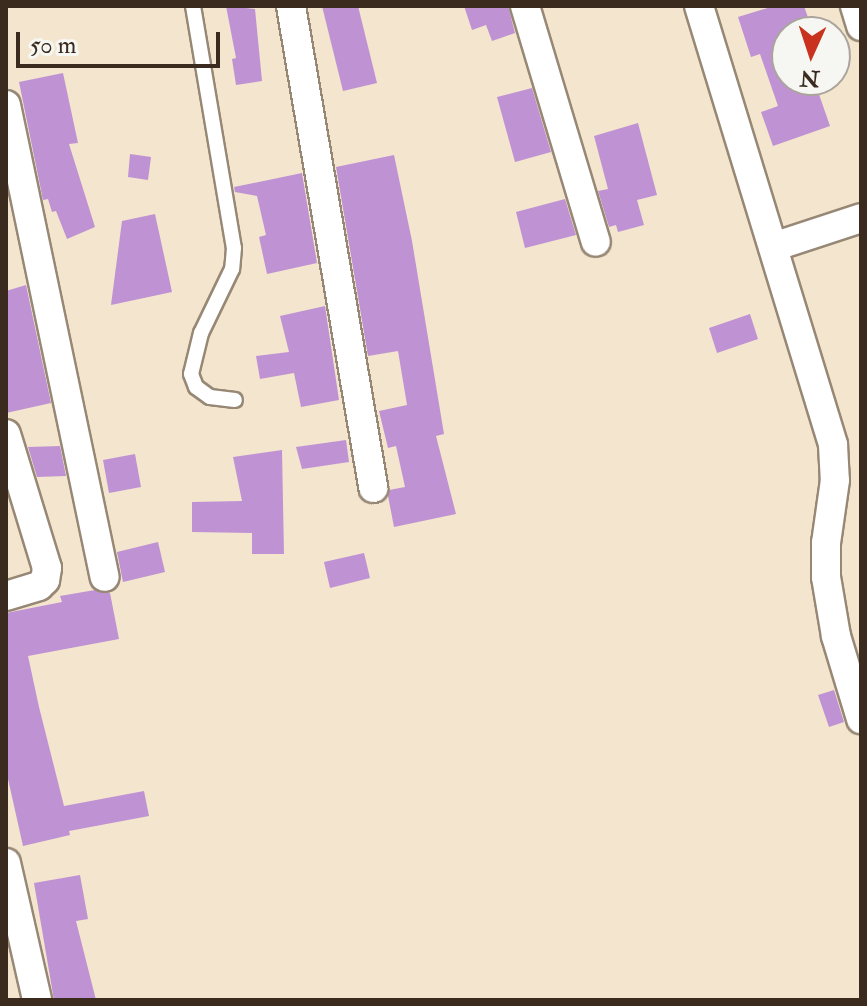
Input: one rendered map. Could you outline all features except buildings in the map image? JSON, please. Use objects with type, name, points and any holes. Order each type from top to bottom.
[{"type":"street","points":[[291,6],[373,488]]},
{"type":"street","points":[[525,6],[596,242]]},
{"type":"street","points":[[699,6],[833,445],[835,480],[826,543],[826,577],[836,636],[861,719]]},
{"type":"street","points":[[855,6],[861,26]]},
{"type":"street","points":[[6,105],[105,577]]},
{"type":"street","points":[[773,247],[861,218]]},
{"type":"street","points":[[6,434],[47,568],[45,580],[39,586],[6,596]]},
{"type":"street","points":[[6,863],[37,1000]]},
{"type":"lane","points":[[193,6],[234,248],[232,269],[197,344],[191,374],[196,387],[210,397],[235,400]]}]
